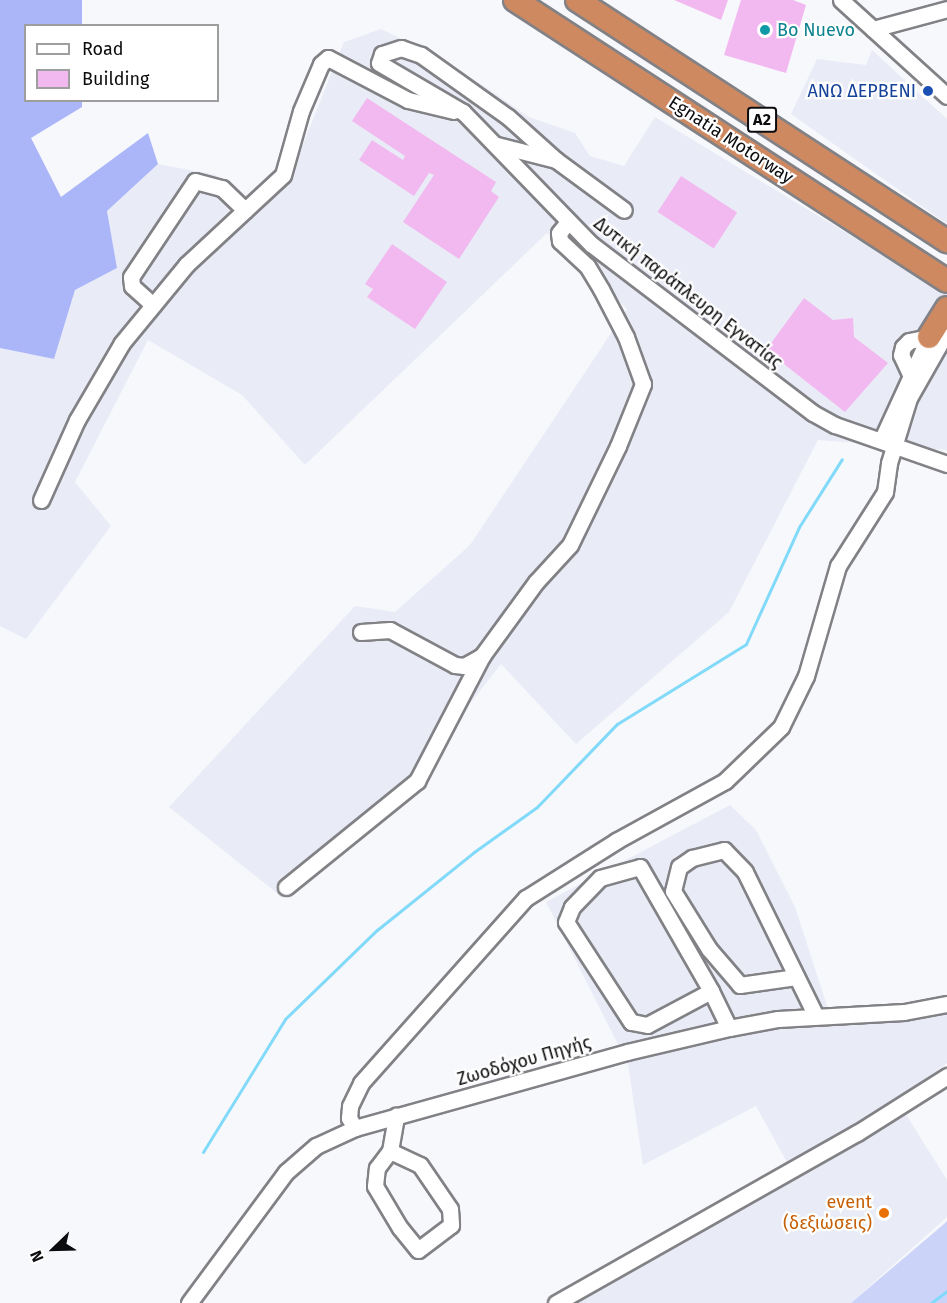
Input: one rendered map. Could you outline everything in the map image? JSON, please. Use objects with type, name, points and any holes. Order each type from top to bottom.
[{"type":"highway","name":"Egnatia Motorway","points":[[515,0],[938,275],[947,289]]},
{"type":"highway","name":"Egnatia Motorway","points":[[577,0],[947,241]]},
{"type":"highway","points":[[938,334],[947,308]]},
{"type":"street","points":[[841,0],[947,96]]},
{"type":"street","points":[[873,29],[947,9]]},
{"type":"street","name":"Δυτική παράπλευρη Εγνατίας","points":[[556,160],[508,117],[421,55],[390,48],[382,54],[379,63],[463,112],[497,145],[567,223],[628,275],[813,413],[835,425],[947,464]]},
{"type":"street","points":[[41,500],[77,420],[122,343],[220,230],[283,175],[301,111],[321,64],[328,58],[408,100],[463,112]]},
{"type":"street","points":[[497,145],[556,160],[624,210]]},
{"type":"street","points":[[153,305],[132,286],[131,277],[195,181],[222,188],[245,210]]},
{"type":"street","points":[[286,887],[417,782],[482,656],[536,582],[570,545],[590,508],[643,384],[626,337],[601,289],[587,266],[560,241],[559,233],[567,223]]},
{"type":"street","points":[[889,442],[938,334]]},
{"type":"street","points":[[355,1128],[349,1118],[350,1106],[361,1083],[526,898],[616,841],[725,781],[781,728],[806,676],[838,566],[885,492],[889,442],[910,374],[938,334]]},
{"type":"street","points":[[361,632],[390,630],[455,665],[464,666],[482,656]]},
{"type":"street","points":[[796,977],[740,986],[709,949],[673,891],[679,867],[692,858],[724,850],[745,872],[816,1016]]},
{"type":"street","points":[[711,991],[647,1025],[630,1022],[566,922],[572,907],[600,878],[640,867],[711,991],[729,1028]]},
{"type":"street","name":"Ζωοδόχου Πηγής","points":[[189,1303],[286,1172],[316,1146],[355,1128],[729,1028],[816,1016],[904,1012],[947,1004]]},
{"type":"street","points":[[556,1303],[857,1133],[947,1076]]},
{"type":"street","points":[[390,1151],[420,1165],[450,1209],[451,1225],[418,1250],[400,1228],[375,1186],[377,1168],[390,1151],[396,1116]]},
{"type":"shaded area","points":[[0,0],[82,0],[82,24],[24,24],[24,102],[82,102],[82,107],[31,138],[61,197],[148,133],[158,164],[107,211],[117,268],[75,290],[54,359],[0,348]]},
{"type":"shaded area","points":[[381,29],[445,60],[529,117],[575,133],[590,156],[624,166],[655,117],[947,294],[947,450],[818,440],[729,612],[576,744],[501,664],[410,780],[278,894],[169,807],[355,606],[395,612],[470,545],[627,309],[547,233],[305,465],[242,395],[148,340],[75,482],[111,526],[26,639],[0,626],[0,348],[54,359],[75,290],[117,268],[107,211],[158,164],[216,175],[257,212],[291,174],[344,42]]},
{"type":"shaded area","points":[[872,50],[947,119],[947,224],[791,114],[817,59],[866,65]]},
{"type":"shaded area","points":[[730,805],[756,830],[795,907],[830,1015],[947,1004],[947,1063],[897,1100],[947,1180],[947,1217],[851,1303],[556,1303],[788,1164],[756,1106],[643,1165],[628,1064],[546,902]]},
{"type":"shaded area","points":[[947,1221],[947,1303],[851,1303],[944,1224]]},
{"type":"building","points":[[674,0],[728,0],[721,20]]},
{"type":"building","name":"Bo Nuevo","points":[[741,0],[793,0],[806,5],[786,73],[724,55]]},
{"type":"building","points":[[367,98],[496,182],[491,191],[499,197],[459,259],[403,222],[434,175],[429,173],[414,196],[359,160],[372,140],[403,160],[405,156],[352,121]]},
{"type":"building","points":[[681,176],[737,212],[714,249],[658,212]]},
{"type":"building","points":[[392,244],[447,282],[415,329],[367,297],[373,289],[365,284]]},
{"type":"building","points":[[804,298],[833,320],[853,318],[854,337],[888,363],[845,412],[766,350]]},
{"type":"waterway","points":[[203,1152],[285,1019],[377,930],[474,852],[537,807],[617,724],[746,644],[799,527],[842,459]]},
{"type":"waterway","points":[[931,1303],[947,1291]]},
{"type":"place","name":"Bo Nuevo","points":[[765,30]]},
{"type":"place","name":"ΑΝΩ ΔΕΡΒΕΝΙ","points":[[928,91]]},
{"type":"place","name":"event (δεξιώσεις)","points":[[884,1213]]}]
